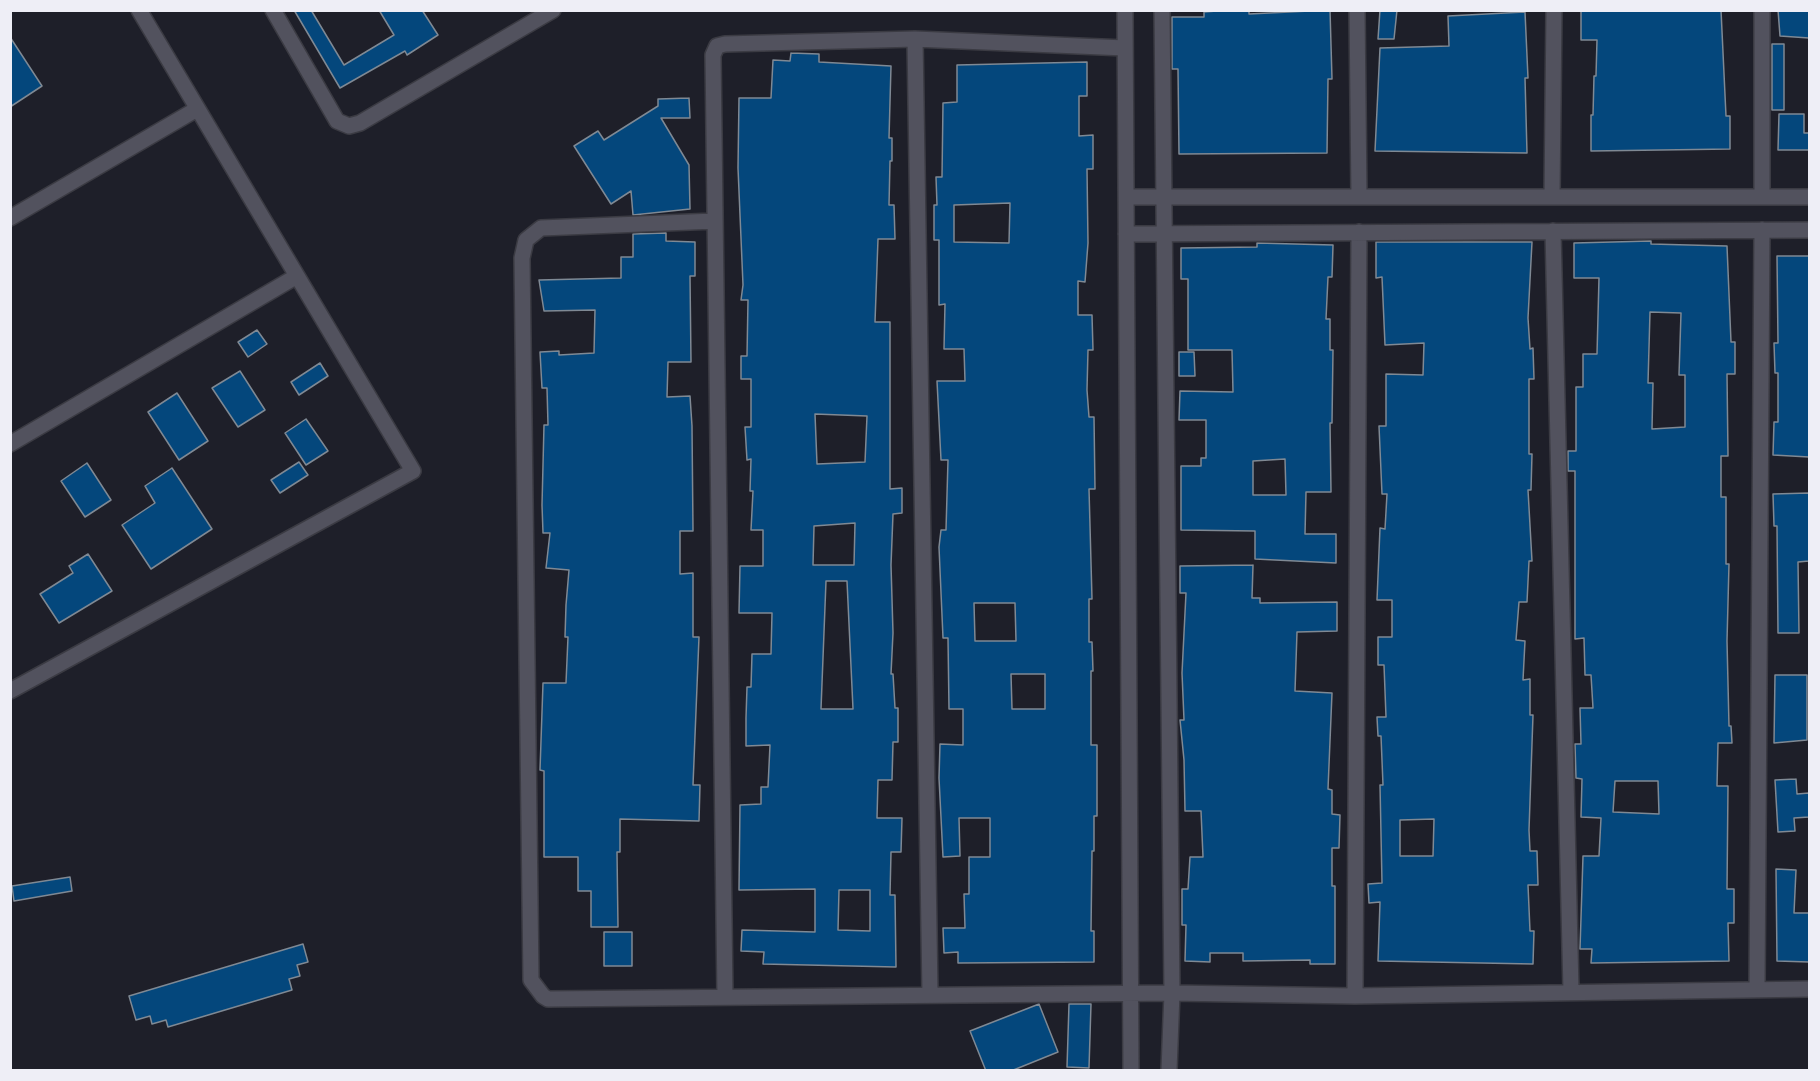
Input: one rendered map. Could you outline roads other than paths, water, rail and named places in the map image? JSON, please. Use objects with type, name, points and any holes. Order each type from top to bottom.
[{"type":"street","points":[[10,691],[413,471],[139,10]]},
{"type":"street","points":[[273,10],[337,121],[348,126],[360,123],[553,10]]},
{"type":"street","points":[[1125,10],[1131,1071]]},
{"type":"street","points":[[1162,10],[1172,993],[1169,1071]]},
{"type":"street","points":[[1357,10],[1359,197]]},
{"type":"street","points":[[1552,196],[1554,10]]},
{"type":"street","points":[[1762,10],[1762,196]]},
{"type":"street","points":[[725,996],[713,55],[717,46],[915,39],[1125,48]]},
{"type":"street","points":[[915,39],[930,994]]},
{"type":"street","points":[[10,218],[198,109]]},
{"type":"street","points":[[1126,197],[1809,197]]},
{"type":"street","points":[[715,221],[541,228],[526,240],[522,258],[531,980],[537,992],[548,999],[1172,993],[1355,996],[1757,988],[1809,989]]},
{"type":"street","points":[[1757,988],[1762,230]]},
{"type":"street","points":[[1126,234],[1809,230]]},
{"type":"street","points":[[1553,231],[1571,991]]},
{"type":"street","points":[[1355,996],[1359,232]]},
{"type":"street","points":[[10,444],[297,276]]}]
